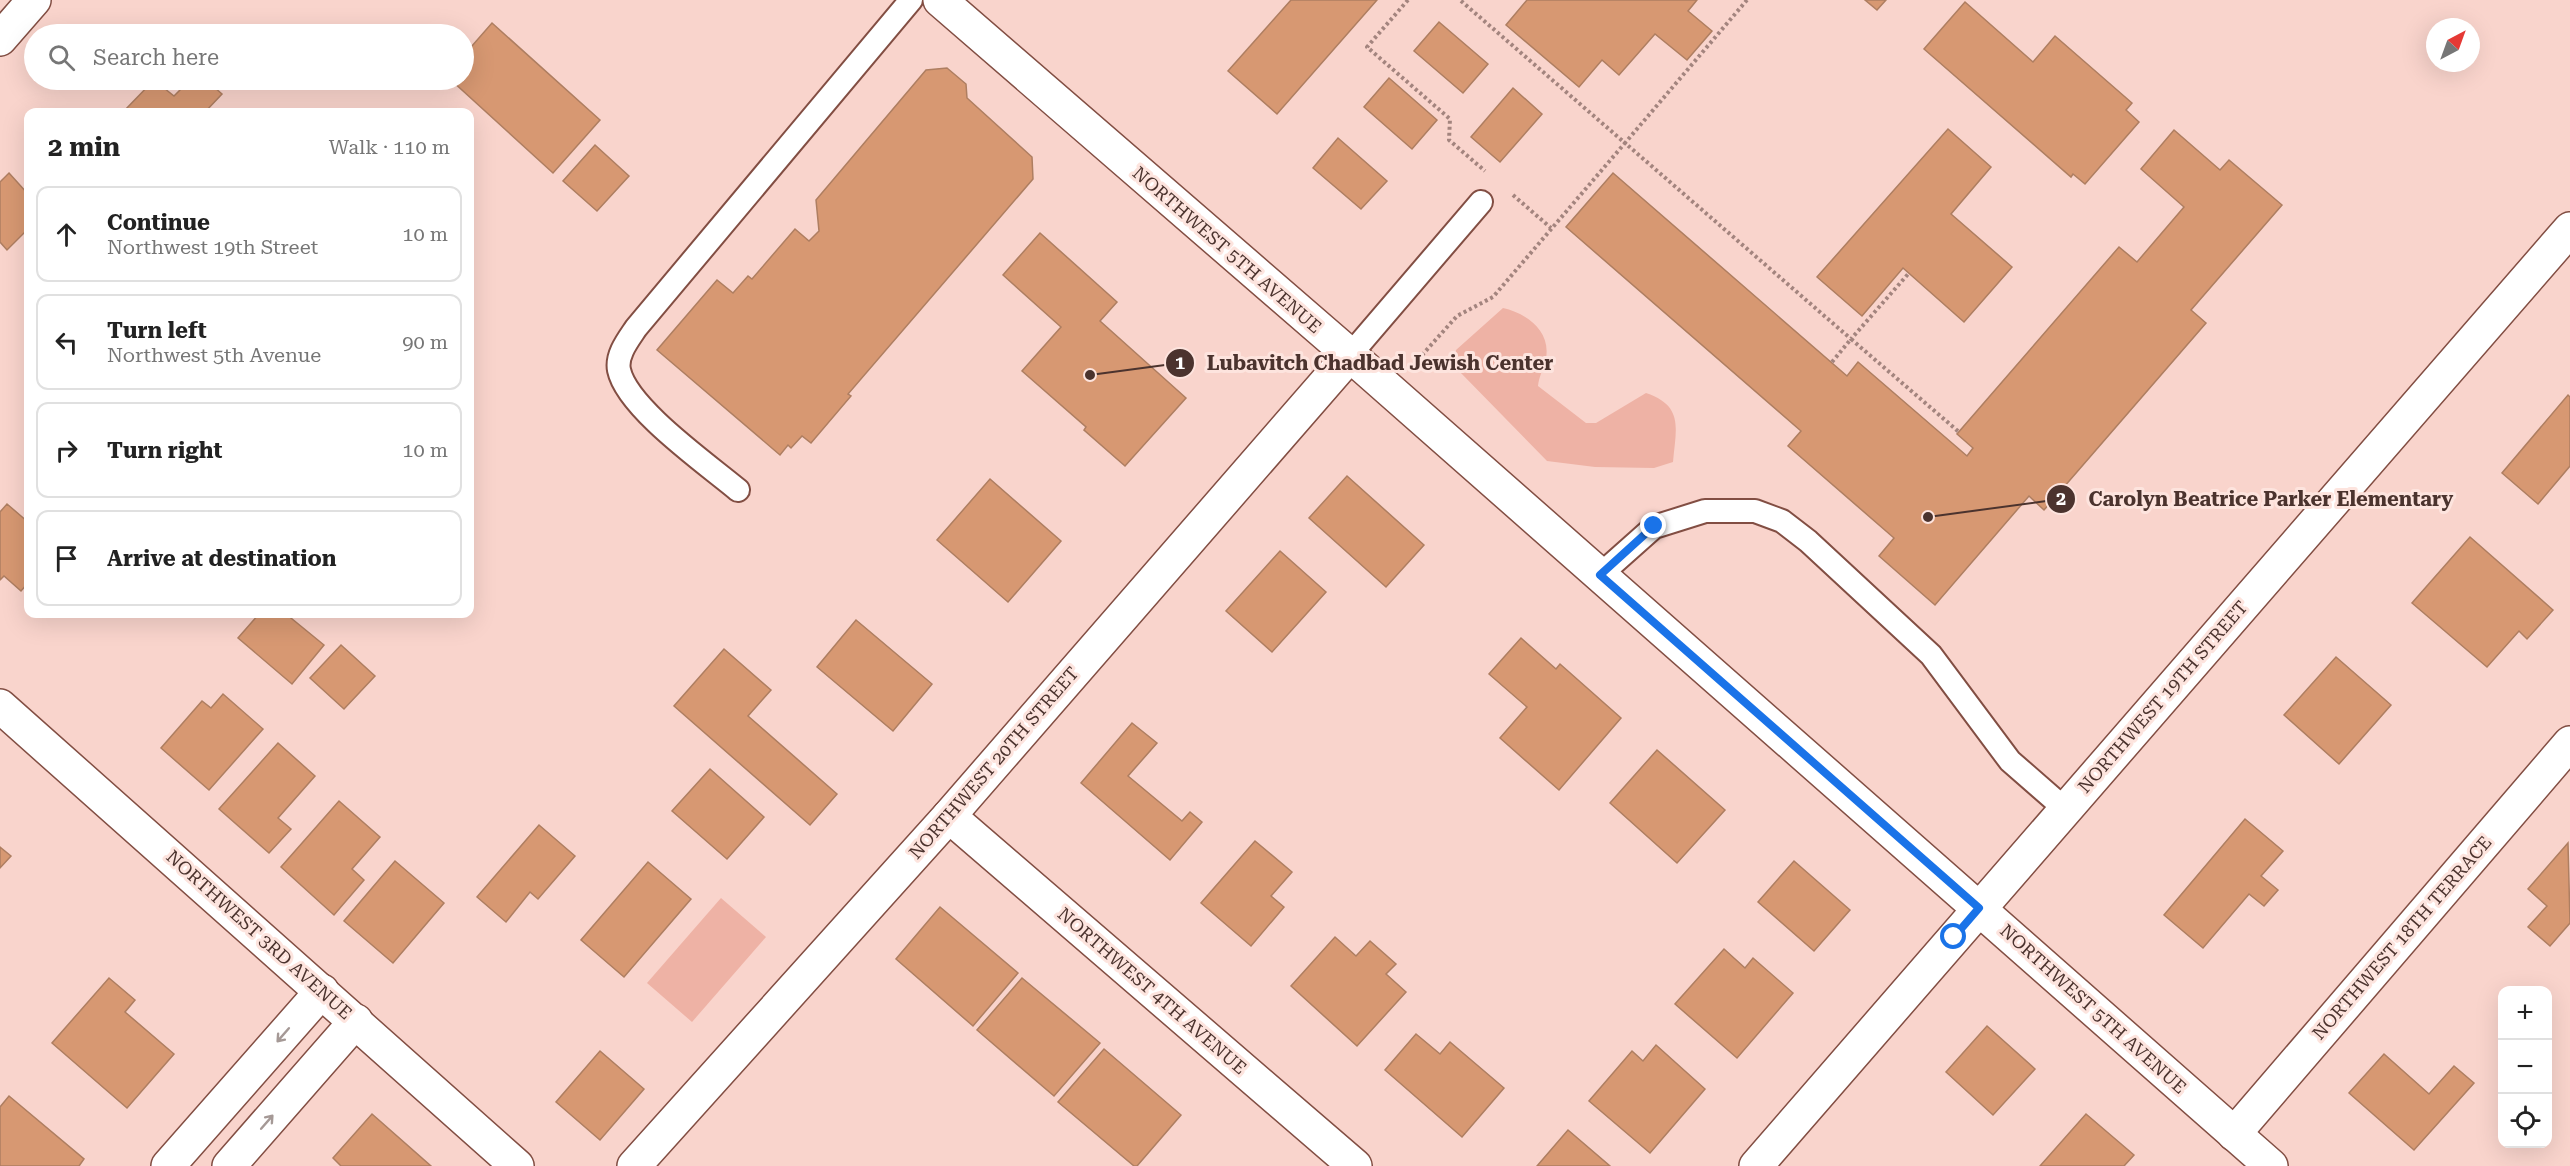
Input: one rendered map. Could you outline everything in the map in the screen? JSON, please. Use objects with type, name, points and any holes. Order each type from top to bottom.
[{"type":"street","points":[[0,39],[34,0]]},
{"type":"street","name":"NORTHWEST 5TH AVENUE","points":[[940,0],[1350,355],[1979,908],[2265,1164]]},
{"type":"street","name":"NORTHWEST 19TH STREET","points":[[1756,1166],[2570,229]]},
{"type":"street","name":"NORTHWEST 20TH STREET","points":[[634,1166],[949,816],[1350,355]]},
{"type":"street","name":"NORTHWEST 3RD AVENUE","points":[[0,706],[517,1166]]},
{"type":"street","name":"NORTHWEST 18TH TERRACE","points":[[2234,1134],[2570,743]]},
{"type":"street","name":"NORTHWEST 4TH AVENUE","points":[[949,816],[1354,1166]]},
{"type":"street","points":[[168,1166],[322,991]]},
{"type":"street","points":[[229,1166],[356,1021]]},
{"type":"lane","points":[[738,490],[646,412],[628,392],[618,368],[622,349],[636,328],[911,0]]},
{"type":"lane","points":[[1350,355],[1481,202]]},
{"type":"lane","points":[[1600,575],[1654,526],[1704,511],[1755,510],[1782,521],[1808,541],[1931,655],[2010,761],[2065,809]]},
{"type":"path","points":[[1408,0],[1367,47],[1450,119],[1449,140],[1491,177]]},
{"type":"path","points":[[1460,0],[1959,432]]},
{"type":"path","points":[[1411,368],[1457,316],[1493,297],[1747,0]]},
{"type":"path","points":[[1508,191],[1551,228]]},
{"type":"path","points":[[1832,362],[1909,273]]},
{"type":"shaded area","points":[[1503,308],[1528,319],[1541,332],[1545,340],[1546,358],[1538,386],[1586,423],[1596,423],[1646,393],[1667,404],[1675,420],[1676,429],[1673,462],[1654,468],[1595,467],[1547,461],[1459,371],[1454,361],[1456,350]]},
{"type":"shaded area","points":[[721,898],[766,937],[692,1022],[647,983]]},
{"type":"building","points":[[1291,0],[1377,0],[1277,114],[1228,71]]},
{"type":"building","points":[[1527,0],[1697,0],[1688,11],[1712,31],[1687,60],[1655,34],[1619,75],[1602,60],[1579,87],[1506,25]]},
{"type":"building","points":[[1865,0],[1886,0],[1877,10]]},
{"type":"building","points":[[1965,2],[2033,62],[2055,36],[2132,103],[2126,110],[2139,122],[2085,184],[2073,174],[2071,177],[1924,49]]},
{"type":"building","points":[[1439,22],[1488,64],[1463,93],[1414,51]]},
{"type":"building","points":[[492,23],[600,120],[553,173],[462,90],[474,90],[474,44]]},
{"type":"building","points":[[947,68],[966,84],[967,98],[1032,157],[1033,179],[848,394],[851,396],[811,443],[802,436],[791,448],[788,445],[780,455],[657,350],[717,280],[733,293],[748,276],[752,279],[795,229],[809,241],[819,231],[816,200],[926,70]]},
{"type":"building","points":[[1389,78],[1437,120],[1412,149],[1364,107]]},
{"type":"building","points":[[1513,88],[1542,114],[1500,162],[1471,137]]},
{"type":"building","points":[[144,90],[166,90],[174,96],[180,90],[217,90],[222,94],[209,108],[127,108]]},
{"type":"building","points":[[1948,129],[1991,167],[1951,214],[2012,267],[1964,322],[1903,268],[1862,316],[1817,277]]},
{"type":"building","points":[[2174,130],[2220,170],[2229,160],[2282,205],[2191,310],[2206,323],[2044,510],[2029,496],[1935,605],[1879,556],[1894,538],[1788,446],[1801,431],[1566,227],[1613,173],[1847,376],[1858,362],[1967,456],[1973,448],[1957,434],[2119,247],[2137,262],[2184,207],[2141,169]]},
{"type":"building","points":[[1338,138],[1387,181],[1361,209],[1313,168]]},
{"type":"building","points":[[595,145],[629,176],[597,211],[563,181]]},
{"type":"building","points":[[9,173],[24,190],[24,233],[7,250],[0,242],[0,182]]},
{"type":"building","points":[[1040,233],[1117,302],[1100,321],[1186,398],[1125,466],[1084,430],[1086,427],[1022,371],[1061,327],[1003,275]]},
{"type":"building","points":[[2568,395],[2570,397],[2570,466],[2538,504],[2502,473]]},
{"type":"building","points":[[1347,476],[1424,545],[1386,587],[1309,518]]},
{"type":"building","points":[[990,479],[1061,541],[1008,602],[937,540]]},
{"type":"building","points":[[7,504],[24,519],[24,588],[21,591],[4,576],[0,580],[0,512]]},
{"type":"building","points":[[2470,537],[2553,610],[2527,639],[2519,631],[2487,667],[2412,603]]},
{"type":"building","points":[[1280,551],[1326,592],[1272,652],[1226,611]]},
{"type":"building","points":[[256,618],[291,618],[324,645],[292,684],[238,638]]},
{"type":"building","points":[[856,620],[932,684],[893,731],[817,667]]},
{"type":"building","points":[[1521,638],[1556,669],[1560,664],[1621,718],[1559,790],[1500,738],[1527,707],[1489,674]]},
{"type":"building","points":[[341,645],[375,676],[344,709],[310,678]]},
{"type":"building","points":[[724,649],[771,690],[748,716],[837,794],[810,825],[674,706]]},
{"type":"building","points":[[2336,657],[2391,705],[2339,764],[2284,715]]},
{"type":"building","points":[[223,694],[263,729],[209,790],[161,748],[202,701],[211,708]]},
{"type":"building","points":[[1132,723],[1157,743],[1128,776],[1182,821],[1190,812],[1202,822],[1170,860],[1081,783]]},
{"type":"building","points":[[278,743],[315,776],[278,818],[291,829],[269,853],[219,809]]},
{"type":"building","points":[[1657,750],[1725,810],[1677,863],[1610,803]]},
{"type":"building","points":[[710,769],[764,817],[727,859],[672,811]]},
{"type":"building","points":[[339,801],[380,837],[352,869],[364,880],[334,915],[281,867]]},
{"type":"building","points":[[2245,819],[2283,851],[2261,876],[2278,890],[2264,906],[2249,894],[2203,948],[2164,915]]},
{"type":"building","points":[[539,825],[575,856],[538,899],[530,892],[506,922],[477,897]]},
{"type":"building","points":[[1255,841],[1292,872],[1271,896],[1284,907],[1251,946],[1201,903]]},
{"type":"building","points":[[2568,843],[2570,923],[2550,946],[2528,927],[2547,906],[2528,889]]},
{"type":"building","points":[[0,847],[11,856],[0,868]]},
{"type":"building","points":[[395,861],[444,903],[393,963],[344,921]]},
{"type":"building","points":[[1794,861],[1850,910],[1814,951],[1758,902]]},
{"type":"building","points":[[648,862],[691,899],[624,977],[581,940]]},
{"type":"building","points":[[940,907],[1018,973],[973,1026],[896,959]]},
{"type":"building","points":[[1335,937],[1356,956],[1370,941],[1396,964],[1386,974],[1406,992],[1357,1046],[1291,986]]},
{"type":"building","points":[[1724,949],[1745,968],[1753,958],[1793,993],[1737,1058],[1675,1004]]},
{"type":"building","points":[[109,978],[135,1000],[125,1012],[174,1054],[127,1108],[52,1043]]},
{"type":"building","points":[[1022,978],[1100,1043],[1054,1096],[977,1030]]},
{"type":"building","points":[[1987,1026],[2035,1069],[1993,1115],[1946,1072]]},
{"type":"building","points":[[1416,1034],[1440,1054],[1450,1042],[1504,1088],[1462,1137],[1385,1070]]},
{"type":"building","points":[[1656,1045],[1705,1089],[1650,1153],[1589,1101],[1632,1051],[1643,1061]]},
{"type":"building","points":[[1104,1049],[1181,1115],[1137,1166],[1134,1166],[1058,1102]]},
{"type":"building","points":[[600,1051],[644,1089],[600,1140],[556,1102]]},
{"type":"building","points":[[2384,1054],[2429,1094],[2454,1066],[2474,1083],[2414,1150],[2349,1093]]},
{"type":"building","points":[[9,1096],[84,1159],[79,1166],[0,1166],[0,1107]]},
{"type":"building","points":[[372,1114],[431,1166],[341,1166],[333,1158]]},
{"type":"building","points":[[2086,1114],[2134,1155],[2124,1166],[2040,1166]]},
{"type":"building","points":[[1568,1130],[1610,1166],[1537,1166]]},
{"type":"place","name":"Lubavitch Chadbad Jewish Center","points":[[1090,375]]},
{"type":"place","name":"Carolyn Beatrice Parker Elementary","points":[[1928,517]]},
{"type":"route","points":[[1654,526],[1600,575],[1979,908],[1954,937]]}]
